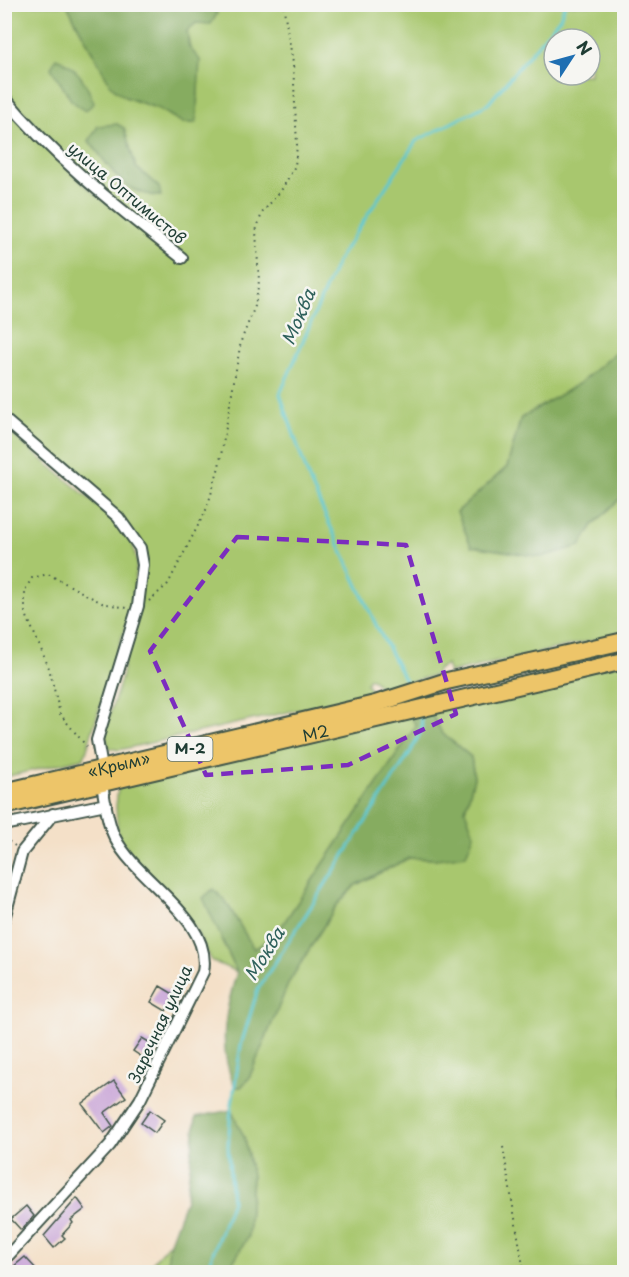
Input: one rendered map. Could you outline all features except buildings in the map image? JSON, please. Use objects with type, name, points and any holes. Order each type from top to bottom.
[{"type":"highway","name":"«Крым»","points":[[4,792],[101,774],[375,705],[447,681],[624,642]]},
{"type":"highway","name":"М2","points":[[4,806],[101,774],[624,661]]},
{"type":"street","name":"улица Оптимистов","points":[[4,97],[30,127],[83,180],[182,258]]},
{"type":"street","name":"Заречная улица","points":[[4,419],[118,517],[140,548],[143,565],[138,606],[97,740],[101,774],[114,837],[129,859],[193,928],[201,943],[205,962],[203,972],[140,1100],[110,1145],[4,1260]]},
{"type":"street","points":[[4,825],[106,804]]},
{"type":"street","points":[[4,920],[22,852],[53,814]]},
{"type":"path","points":[[101,774],[92,753],[60,714],[49,668],[25,612],[25,590],[32,578],[48,574],[102,603],[131,609],[138,606],[154,598],[168,584],[207,508],[219,467],[241,341],[255,306],[259,281],[256,231],[262,213],[282,189],[295,166],[297,145],[293,63],[284,4]]},
{"type":"path","points":[[503,1147],[524,1272]]},
{"type":"highlighted area","points":[[237,537],[406,545],[456,714],[348,765],[206,775],[150,651]]},
{"type":"green space","points":[[5,5],[67,5],[91,50],[125,97],[159,109],[183,123],[196,123],[198,96],[187,31],[196,23],[217,14],[213,5],[624,5],[624,345],[580,383],[521,418],[507,467],[457,512],[580,546],[593,525],[624,495],[624,633],[449,673],[446,665],[437,670],[436,675],[381,689],[374,680],[369,678],[366,683],[372,692],[359,696],[119,750],[109,748],[104,732],[121,680],[144,549],[5,411],[5,390],[11,371],[4,362],[5,101],[57,159],[115,210],[5,92]],"holes":[[[124,128],[136,168],[158,187],[160,196],[146,194],[126,185],[111,170],[89,141]]]},
{"type":"green space","points":[[67,5],[213,5],[217,14],[211,24],[196,23],[187,31],[189,47],[200,60],[196,123],[183,123],[159,109],[125,97],[111,86]]},
{"type":"green space","points":[[56,58],[70,65],[88,88],[94,103],[85,111],[71,100],[51,68]]},
{"type":"green space","points":[[117,124],[124,128],[136,167],[159,187],[161,196],[147,194],[126,185],[111,170],[89,141],[98,126]]},
{"type":"green space","points":[[624,345],[624,495],[593,525],[580,546],[541,557],[471,546],[457,512],[507,467],[521,418],[580,383]]},
{"type":"green space","points":[[4,428],[115,520],[133,545],[137,564],[131,608],[84,758],[5,777]]},
{"type":"green space","points":[[624,662],[624,1272],[227,1272],[248,1237],[252,1176],[245,1139],[231,1110],[235,1087],[241,1087],[249,1078],[289,982],[336,906],[356,885],[409,858],[437,859],[465,810],[474,778],[471,757],[442,733],[429,710]]},
{"type":"green space","points":[[429,710],[442,733],[471,757],[474,778],[465,810],[474,834],[466,855],[437,859],[409,858],[355,885],[336,906],[289,982],[249,1078],[241,1087],[235,1087],[226,1058],[225,1030],[229,1001],[237,972],[203,898],[213,889],[225,900],[254,949],[275,936],[416,726],[410,714]]},
{"type":"green space","points":[[410,714],[416,726],[275,936],[254,950],[225,900],[221,939],[237,972],[212,961],[194,927],[154,884],[118,836],[116,806],[118,789],[127,779]]},
{"type":"green space","points":[[231,1110],[245,1139],[252,1176],[248,1237],[227,1272],[166,1272],[170,1242],[186,1199],[196,1117]]},
{"type":"green space","points":[[170,1242],[166,1272],[144,1272]]},
{"type":"waterway","name":"Моква","points":[[409,688],[377,627],[310,482],[280,394],[338,260],[416,141],[488,104],[560,18],[565,4]]},
{"type":"waterway","name":"Моква","points":[[206,1272],[232,1201],[228,1146],[231,1110],[241,1045],[258,989],[411,751],[422,729],[421,715]]}]
